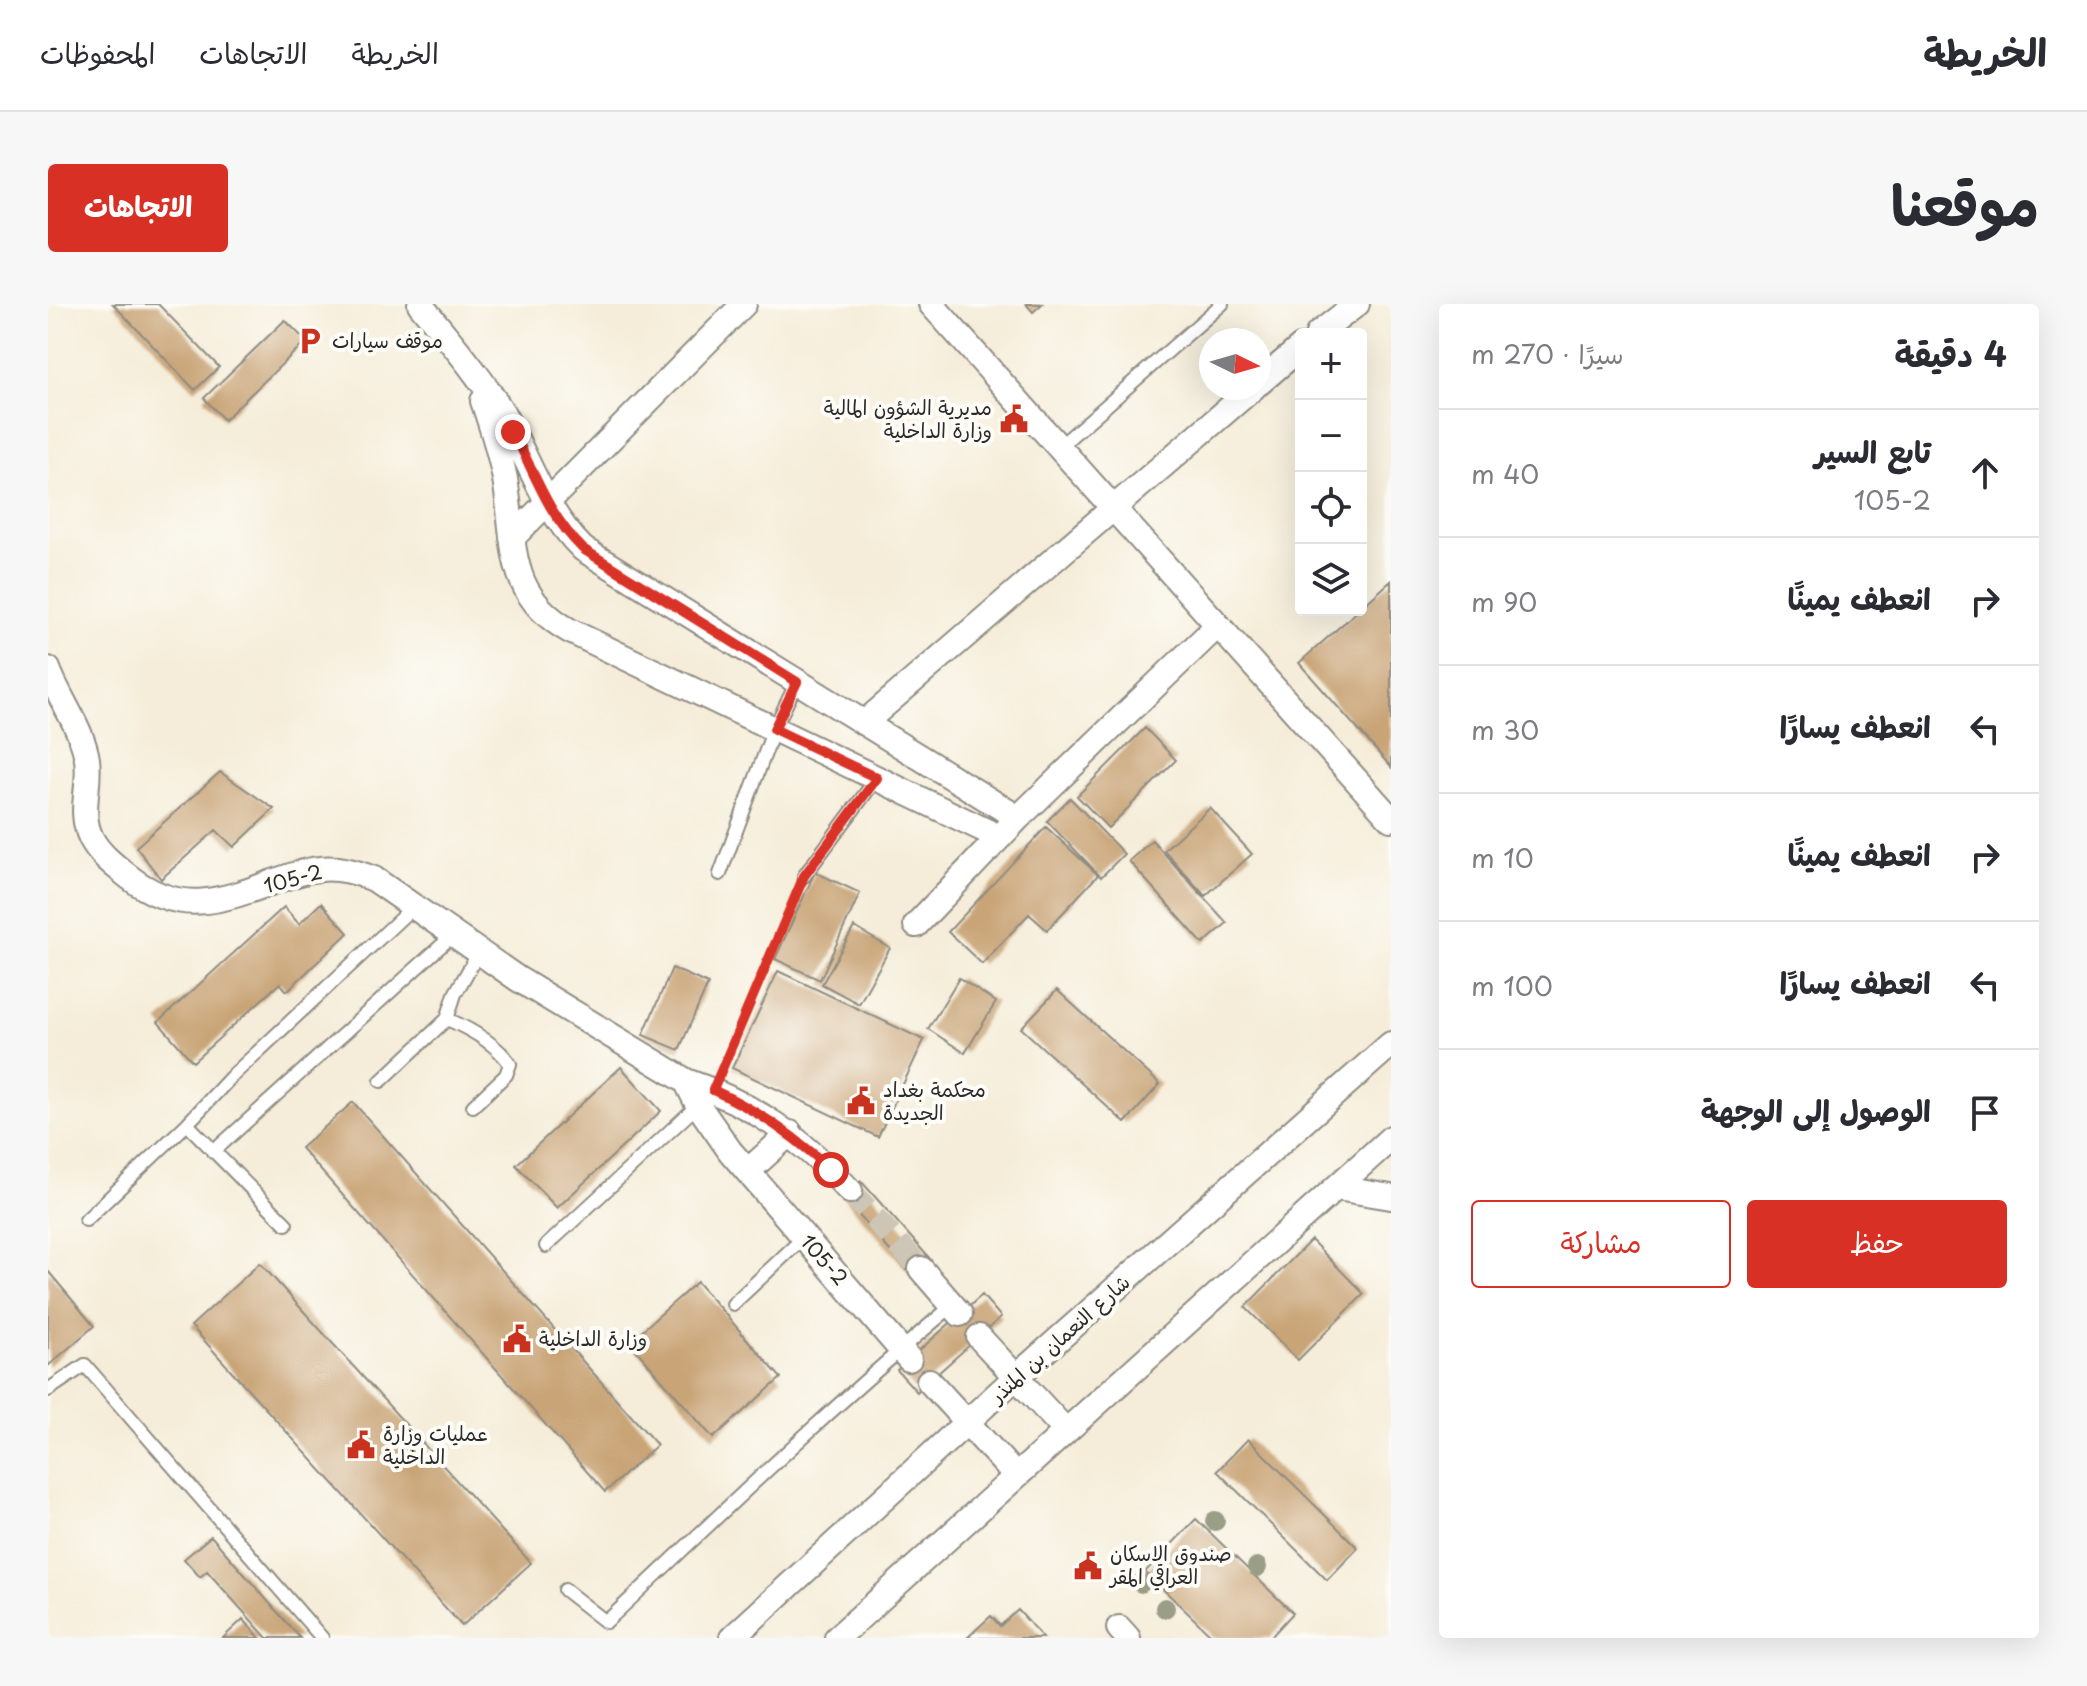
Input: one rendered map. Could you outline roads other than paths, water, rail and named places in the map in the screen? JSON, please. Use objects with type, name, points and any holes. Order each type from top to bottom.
[{"type":"street","points":[[420,304],[466,363],[513,432],[546,504],[569,535],[598,560],[1018,818]]},
{"type":"street","points":[[512,538],[744,304]]},
{"type":"street","points":[[931,304],[1391,819]]},
{"type":"street","points":[[1326,328],[1357,304]]},
{"type":"street","points":[[1271,373],[1295,352]]},
{"type":"street","points":[[466,363],[479,390],[498,448],[509,508],[513,555],[532,600],[556,623],[999,837]]},
{"type":"street","points":[[864,723],[1239,400]]},
{"type":"street","points":[[916,925],[1018,818],[1217,626]]},
{"type":"street","name":"105-2","points":[[48,669],[87,759],[83,807],[85,824],[101,854],[150,892],[172,900],[196,903],[219,901],[299,873],[337,868],[356,871],[374,879],[518,979],[686,1081],[705,1098],[721,1140],[905,1354]]},
{"type":"street","name":"شارع النعمان بن المنذر","points":[[732,1638],[1016,1377],[1391,1044]]},
{"type":"street","points":[[705,1098],[740,1102],[790,1133],[850,1191]]},
{"type":"street","points":[[748,1171],[790,1133]]},
{"type":"street","points":[[837,1638],[1391,1138]]},
{"type":"street","points":[[1336,1188],[1391,1197]]},
{"type":"street","points":[[921,1269],[956,1310]]},
{"type":"street","points":[[979,1337],[1066,1431]]},
{"type":"street","points":[[929,1381],[1016,1476]]},
{"type":"lane","points":[[1059,447],[1222,304]]},
{"type":"lane","points":[[720,874],[774,729],[797,682]]},
{"type":"lane","points":[[804,876],[877,778]]},
{"type":"lane","points":[[86,1220],[187,1124],[232,1076],[413,907]]},
{"type":"lane","points":[[213,1152],[453,935]]},
{"type":"lane","points":[[381,1081],[447,1019],[455,994],[479,952]]},
{"type":"lane","points":[[447,1019],[469,1029],[504,1055],[510,1064],[506,1075],[473,1106]]},
{"type":"lane","points":[[546,1246],[705,1098]]},
{"type":"lane","points":[[187,1124],[286,1224]]},
{"type":"lane","points":[[733,1304],[804,1237]]},
{"type":"lane","points":[[565,1590],[606,1622],[956,1310]]},
{"type":"lane","points":[[48,1390],[85,1365],[322,1638]]},
{"type":"tunnel","points":[[850,1191],[921,1269]]},
{"type":"place","name":"موقف سيارات","points":[[310,341]]},
{"type":"place","name":"مديرية الشؤون المالية وزارة الداخلية","points":[[1014,419]]},
{"type":"place","name":"محكمة بغداد الجديدة","points":[[861,1101]]},
{"type":"place","name":"وزارة الداخلية","points":[[517,1339]]},
{"type":"place","name":"عمليات وزارة الداخلية","points":[[361,1445]]},
{"type":"place","name":"صندوق الاسكان العراقي المقر","points":[[1088,1566]]}]
